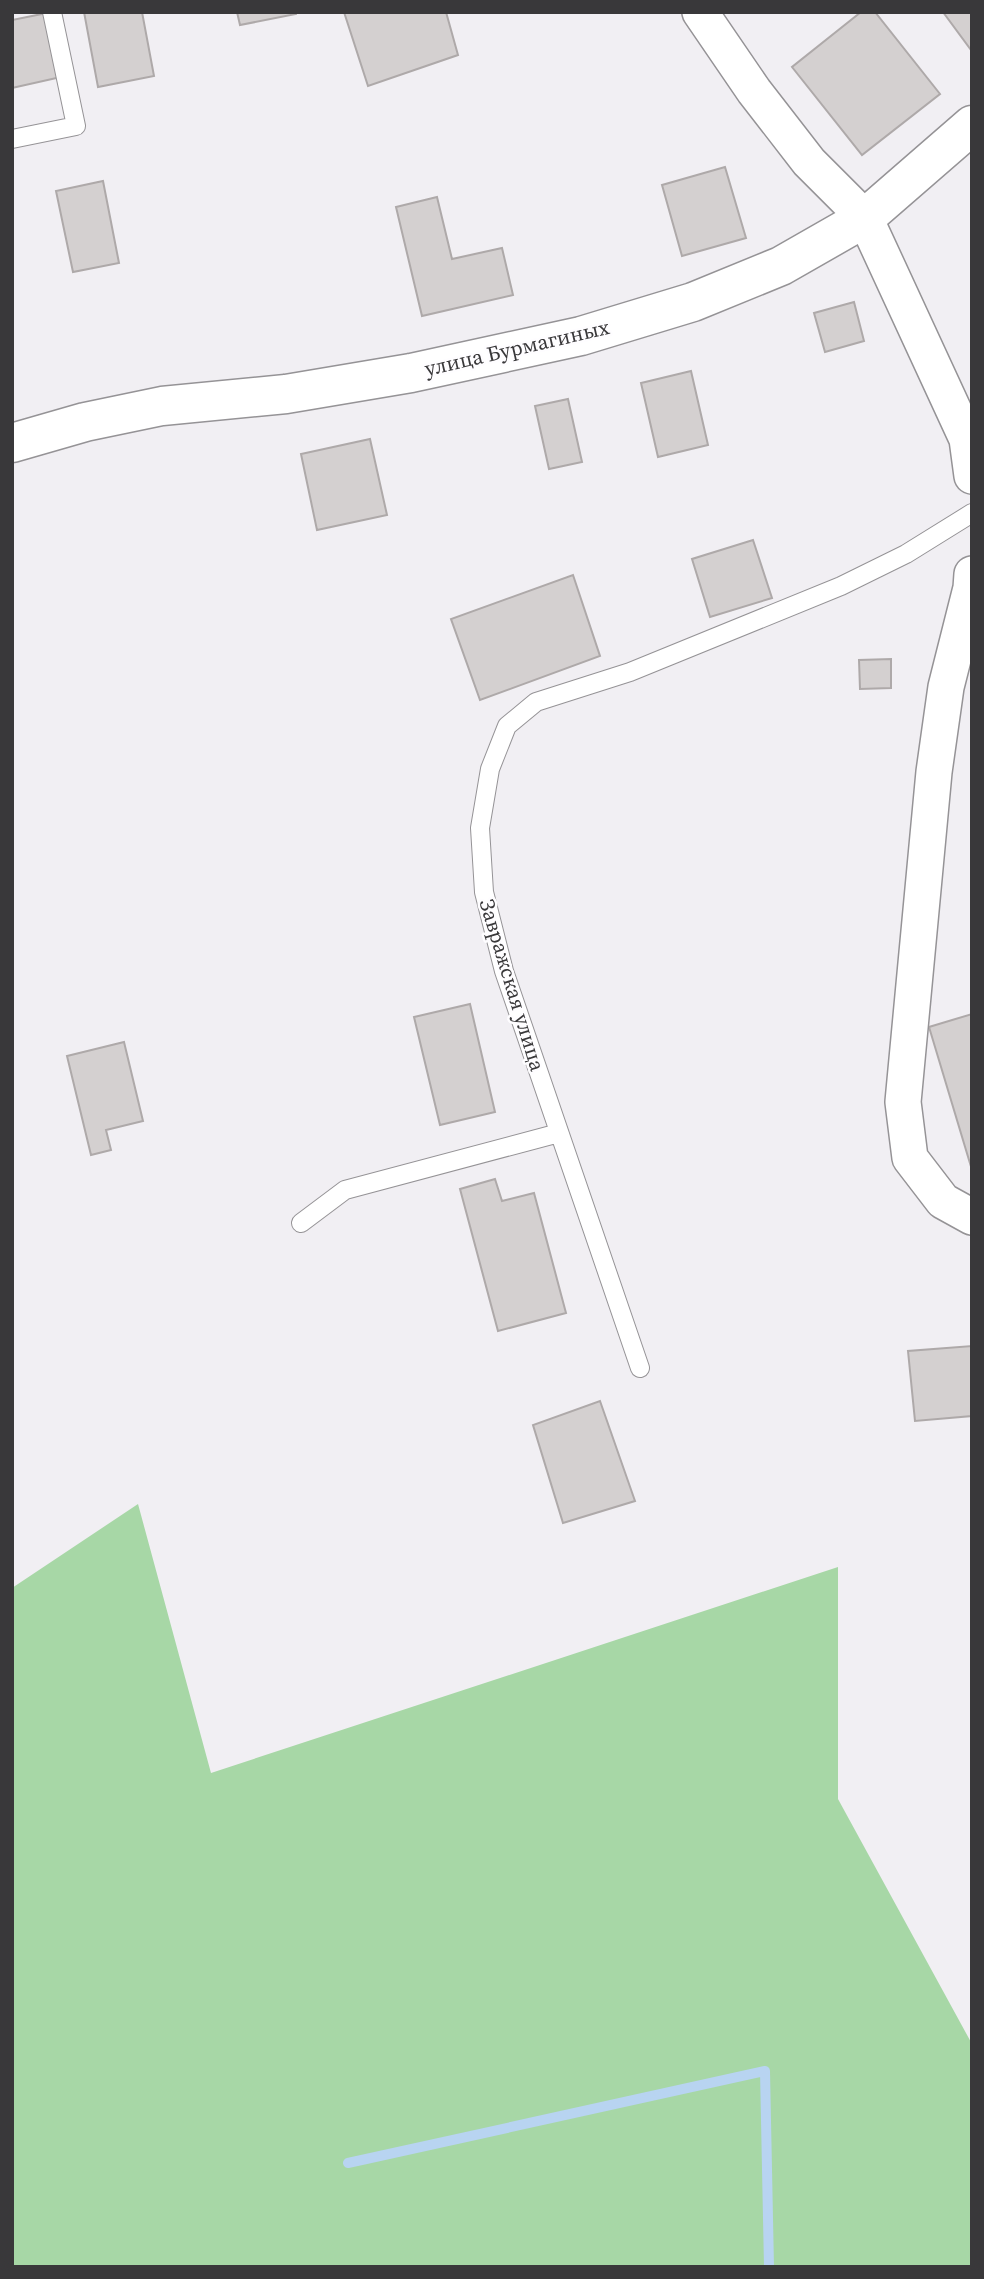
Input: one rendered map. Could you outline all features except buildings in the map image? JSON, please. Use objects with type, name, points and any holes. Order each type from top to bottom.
[{"type":"street","points":[[700,12],[754,92],[809,162],[865,218],[970,438],[972,475]]},
{"type":"street","name":"улица Бурмагиных","points":[[12,443],[85,422],[162,406],[286,394],[374,379],[581,336],[694,302],[780,266],[865,218],[972,125]]},
{"type":"street","points":[[972,574],[971,588],[946,687],[936,760],[902,1102],[910,1158],[943,1201],[972,1217]]},
{"type":"lane","points":[[12,139],[76,126],[52,12]]},
{"type":"lane","name":"Завражская улица","points":[[640,1368],[504,971],[484,892],[480,828],[490,769],[507,726],[536,702],[629,672],[841,586],[906,554],[972,513]]},
{"type":"lane","points":[[302,1223],[345,1190],[559,1133]]},
{"type":"green space","points":[[138,1504],[211,1773],[838,1567],[838,1799],[972,2044],[972,2267],[12,2267],[12,1588]]},
{"type":"waterway","points":[[348,2163],[765,2071],[769,2267]]}]
